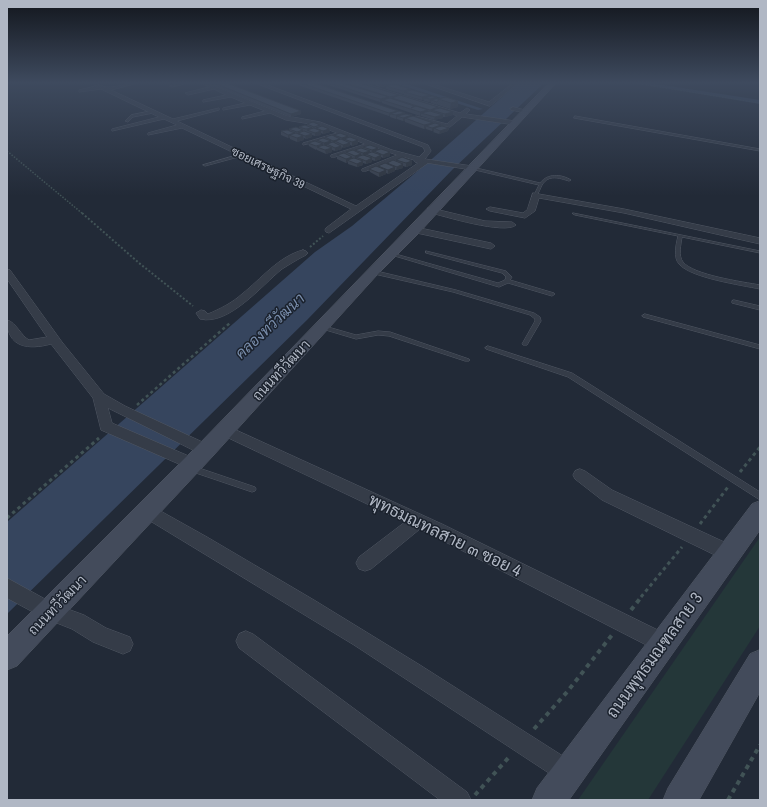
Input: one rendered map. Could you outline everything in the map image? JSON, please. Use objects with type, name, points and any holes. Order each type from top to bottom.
[{"type":"main road","name":"ถนนทวีวัฒนา","points":[[11,645],[50,612],[191,466],[372,272],[415,230],[465,167],[509,121]]},
{"type":"main road","name":"ถนนพุทธมณฑลสาย 3","points":[[550,800],[760,511]]},
{"type":"main road","points":[[680,800],[760,664]]},
{"type":"street","points":[[114,130],[150,121]]},
{"type":"street","name":"ซอยเศรษฐกิจ 39","points":[[171,121],[357,209]]},
{"type":"street","points":[[301,121],[316,123],[403,155],[405,158],[415,161],[426,160],[465,167]]},
{"type":"street","points":[[329,230],[426,160],[428,151],[426,146],[423,144],[359,121]]},
{"type":"street","points":[[428,121],[445,126],[451,125],[455,121]]},
{"type":"street","points":[[302,127],[316,123]]},
{"type":"street","points":[[150,134],[182,126]]},
{"type":"street","points":[[306,144],[343,133]]},
{"type":"street","points":[[333,156],[372,144]]},
{"type":"street","points":[[364,170],[403,155]]},
{"type":"street","points":[[490,209],[525,216],[532,211],[536,194],[624,211],[760,241]]},
{"type":"street","points":[[431,210],[485,224],[512,225]]},
{"type":"street","points":[[415,230],[491,246]]},
{"type":"street","points":[[201,313],[204,317],[208,318],[233,306],[285,263],[303,253]]},
{"type":"street","points":[[7,272],[54,339],[99,397],[120,409],[206,450]]},
{"type":"street","points":[[7,323],[20,341],[28,345],[54,339]]},
{"type":"street","points":[[99,397],[106,426],[174,456],[191,466]]},
{"type":"street","name":"พุทธมณทลสาย ๓ ซอย 4","points":[[225,430],[419,522],[663,643]]},
{"type":"street","points":[[580,475],[607,495],[729,553]]},
{"type":"street","points":[[148,511],[236,562],[421,676],[569,772]]},
{"type":"street","points":[[365,563],[419,522]]},
{"type":"street","points":[[13,591],[50,612],[78,622],[100,635],[123,644]]},
{"type":"street","points":[[246,641],[459,800]]},
{"type":"lane","points":[[596,121],[760,150]]},
{"type":"lane","points":[[205,166],[241,155]]},
{"type":"lane","points":[[465,167],[541,184]]},
{"type":"lane","points":[[536,194],[545,179],[551,176],[562,177],[569,180]]},
{"type":"lane","points":[[575,214],[760,252]]},
{"type":"lane","points":[[680,236],[678,256],[681,263],[688,268],[708,276],[760,287]]},
{"type":"lane","points":[[428,252],[504,272],[509,276],[507,281]]},
{"type":"lane","points":[[390,254],[490,283],[499,285],[507,281],[552,294]]},
{"type":"lane","points":[[372,272],[454,291],[532,314],[538,318],[538,321],[525,344]]},
{"type":"lane","points":[[734,302],[760,308]]},
{"type":"lane","points":[[645,316],[760,347]]},
{"type":"lane","points":[[321,327],[356,337],[378,333],[390,334],[467,360]]},
{"type":"lane","points":[[488,348],[570,374],[760,496]]},
{"type":"lane","points":[[191,466],[252,489]]},
{"type":"path","points":[[7,151],[201,313]]},
{"type":"path","points":[[136,405],[146,397]]},
{"type":"path","points":[[7,518],[99,438]]},
{"type":"path","points":[[728,800],[760,745]]},
{"type":"shaded area","points":[[760,537],[760,626],[648,800],[578,800]]},
{"type":"water","name":"คลองทวีวัฒนา","points":[[475,121],[504,121],[453,169],[307,320],[7,614],[7,522],[315,252],[352,226]]},
{"type":"building","points":[[412,121],[426,121],[433,123],[424,125]]},
{"type":"building","points":[[313,122],[320,125],[314,127],[307,124]]},
{"type":"building","points":[[435,123],[441,125],[432,128],[426,126]]},
{"type":"building","points":[[305,125],[312,128],[306,129],[299,127]]},
{"type":"building","points":[[322,126],[329,129],[323,131],[316,128]]},
{"type":"building","points":[[442,126],[449,128],[440,131],[434,128]]},
{"type":"building","points":[[296,127],[303,130],[297,132],[289,129]]},
{"type":"building","points":[[314,128],[321,131],[315,133],[307,130]]},
{"type":"building","points":[[287,130],[295,133],[288,135],[281,131]]},
{"type":"building","points":[[304,131],[312,134],[305,136],[298,133]]},
{"type":"building","points":[[296,133],[303,136],[297,138],[289,135]]},
{"type":"building","points":[[340,133],[348,136],[342,138],[334,135]]},
{"type":"building","points":[[332,135],[340,139],[333,141],[325,137]]},
{"type":"building","points":[[350,137],[358,140],[352,142],[344,139]]},
{"type":"building","points":[[323,138],[331,141],[324,143],[317,140]]},
{"type":"building","points":[[341,139],[350,143],[343,145],[335,141]]},
{"type":"building","points":[[315,141],[323,144],[316,146],[308,143]]},
{"type":"building","points":[[333,142],[341,146],[335,148],[327,144]]},
{"type":"building","points":[[324,145],[332,148],[325,150],[317,147]]},
{"type":"building","points":[[370,145],[378,148],[372,150],[363,147]]},
{"type":"building","points":[[361,148],[370,151],[363,153],[355,150]]},
{"type":"building","points":[[381,149],[390,152],[383,155],[374,151]]},
{"type":"building","points":[[353,150],[361,154],[355,156],[346,152]]},
{"type":"building","points":[[372,152],[381,155],[375,158],[366,154]]},
{"type":"building","points":[[344,153],[352,157],[346,159],[337,155]]},
{"type":"building","points":[[363,155],[372,158],[366,161],[356,157]]},
{"type":"building","points":[[402,157],[412,161],[406,163],[396,160]]},
{"type":"building","points":[[354,158],[363,161],[357,164],[347,160]]},
{"type":"building","points":[[393,160],[403,164],[397,167],[387,163]]},
{"type":"building","points":[[385,163],[395,167],[388,170],[378,166]]},
{"type":"building","points":[[376,166],[386,170],[379,173],[369,169]]}]
